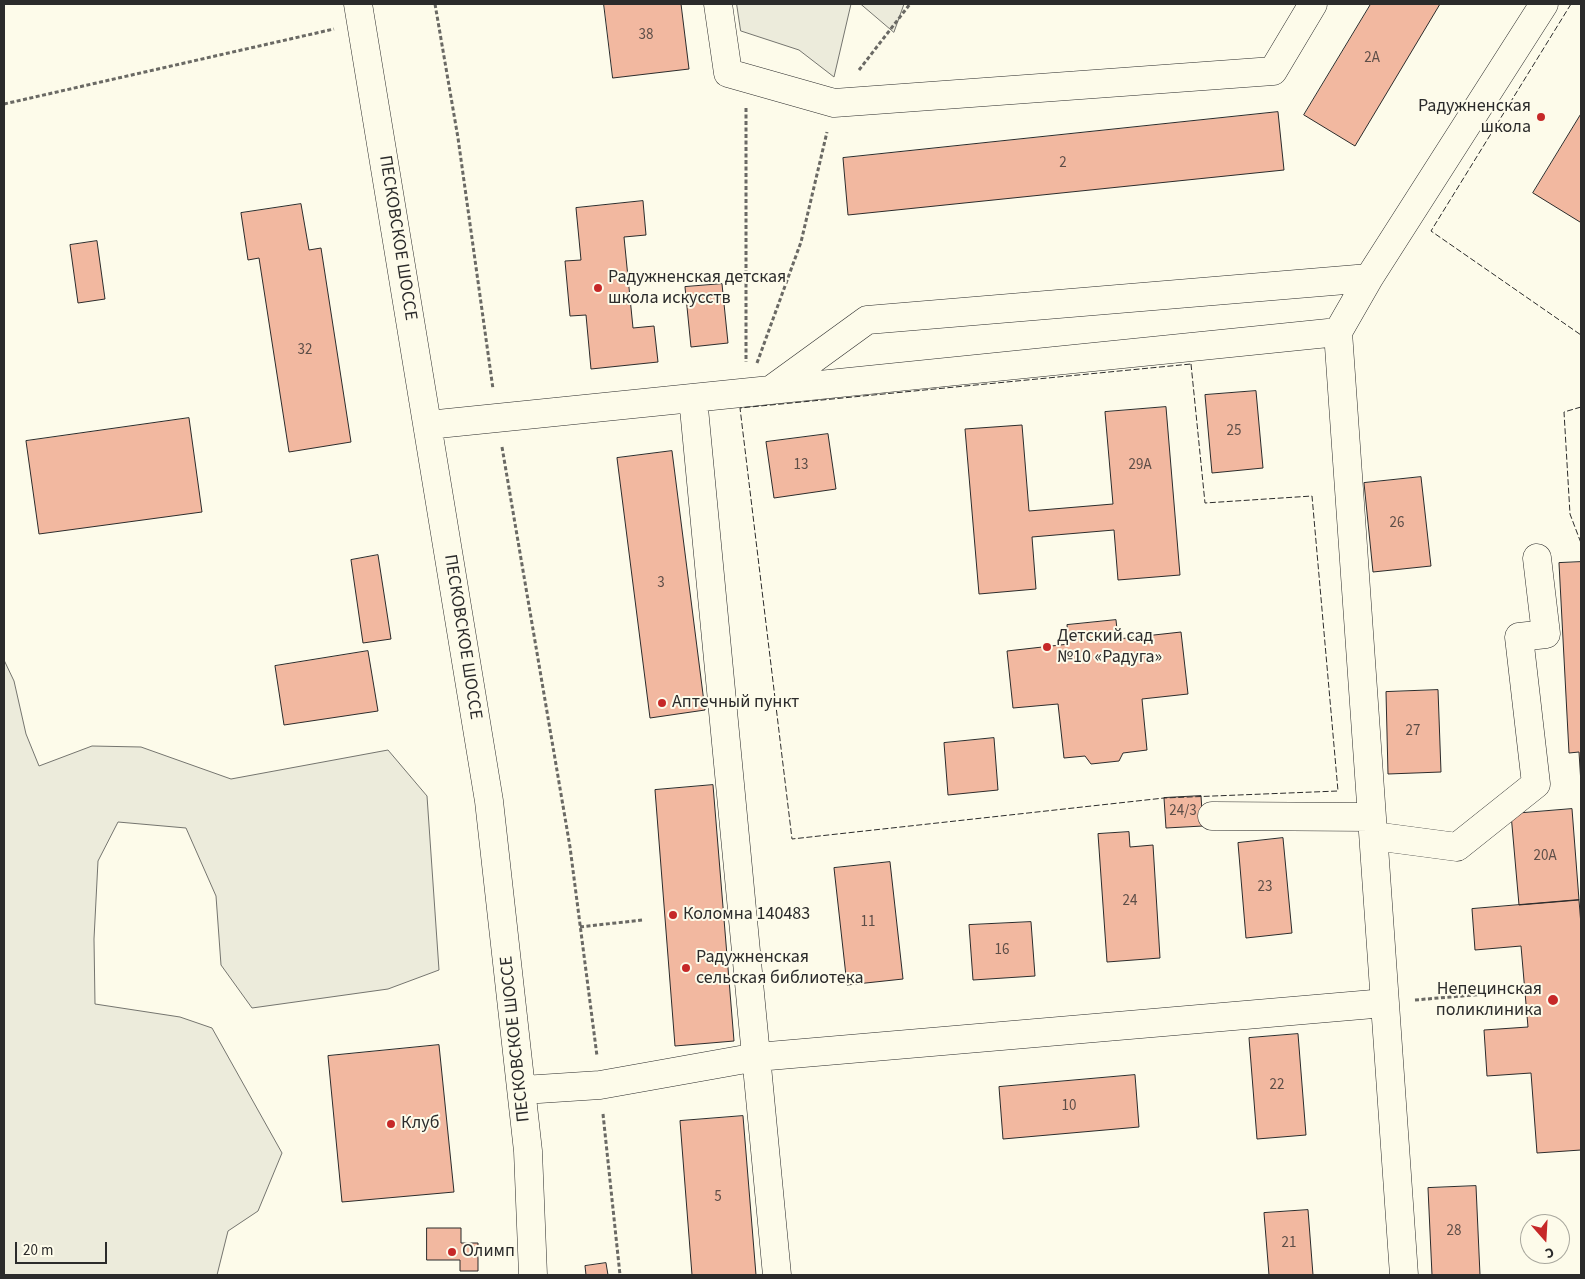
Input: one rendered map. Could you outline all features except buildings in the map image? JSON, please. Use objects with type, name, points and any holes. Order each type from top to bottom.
[{"type":"street","points":[[718,4],[728,73],[834,103],[1272,71],[1313,4]]},
{"type":"street","points":[[1404,1275],[1338,332],[1369,278],[1544,4]]},
{"type":"street","name":"ПЕСКОВСКОЕ ШОССЕ","points":[[360,13],[489,801],[523,1090],[528,1151],[532,1275]]},
{"type":"street","points":[[758,391],[867,320],[1369,278]]},
{"type":"street","points":[[428,424],[1338,332]]},
{"type":"street","points":[[692,398],[777,1275]]},
{"type":"street","points":[[1212,816],[1372,827],[1457,847],[1536,784],[1519,637],[1546,634],[1537,558]]},
{"type":"street","points":[[523,1090],[600,1085],[757,1057],[1385,1003]]},
{"type":"path","points":[[434,4],[458,138],[497,418],[570,848],[600,1085],[620,1275]]},
{"type":"path","points":[[758,391],[801,242],[834,103],[910,4]]},
{"type":"path","points":[[4,104],[360,13]]},
{"type":"path","points":[[746,78],[758,391]]},
{"type":"path","points":[[580,927],[642,920]]},
{"type":"path","points":[[1385,1003],[1486,994]]},
{"type":"shaded area","points":[[737,4],[851,4],[834,77],[799,50],[741,31]]},
{"type":"shaded area","points":[[861,4],[904,4],[894,32]]},
{"type":"shaded area","points":[[4,660],[14,681],[26,734],[39,766],[92,746],[141,747],[231,779],[388,750],[427,796],[439,970],[388,989],[252,1008],[221,965],[216,896],[186,828],[118,822],[98,861],[94,939],[95,1004],[180,1017],[212,1028],[282,1153],[258,1211],[228,1231],[217,1275],[4,1275]]},
{"type":"fence","points":[[1571,4],[1431,231],[1581,335]]},
{"type":"fence","points":[[1191,364],[1205,503],[1312,496],[1338,791],[1164,798],[792,839],[740,408],[1191,364]]},
{"type":"fence","points":[[1581,407],[1564,412],[1570,514],[1581,543]]},
{"type":"place","name":"Радужненская школа","points":[[1541,117]]},
{"type":"place","name":"Радужненская детская школа искусств","points":[[598,288]]},
{"type":"place","name":"Детский сад №10 «Радуга»","points":[[1047,647]]},
{"type":"place","name":"Аптечный пункт","points":[[662,703]]},
{"type":"place","name":"Коломна 140483","points":[[673,915]]},
{"type":"place","name":"Радужненская сельская библиотека","points":[[686,968]]},
{"type":"place","name":"Непецинская поликлиника","points":[[1553,1000]]},
{"type":"place","name":"Клуб","points":[[391,1124]]},
{"type":"place","name":"Олимп","points":[[452,1252]]}]
